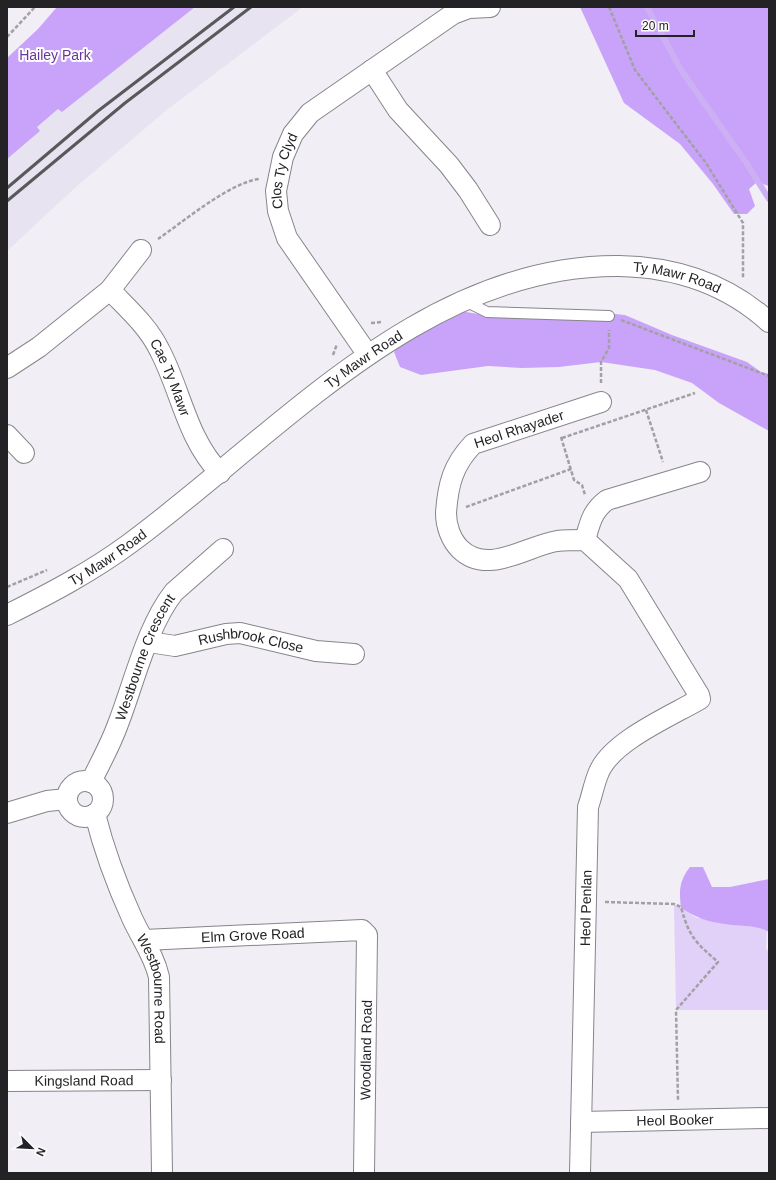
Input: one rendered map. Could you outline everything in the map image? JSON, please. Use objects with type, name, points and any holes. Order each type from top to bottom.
[{"type":"street","name":"Clos Ty Clyd","points":[[368,355],[287,238],[278,211],[276,191],[282,157],[293,134],[310,113],[460,10],[490,7]]},
{"type":"street","points":[[372,70],[398,110],[468,190],[490,226]]},
{"type":"street","points":[[7,368],[40,347],[110,290],[141,250]]},
{"type":"street","name":"Ty Mawr Road","points":[[7,615],[46,596],[100,564],[129,544],[220,473],[254,443],[368,355],[419,324],[465,301],[524,278],[566,269],[606,266],[654,268],[685,275],[721,289],[740,300],[769,322]]},
{"type":"street","name":"Cae Ty Mawr","points":[[110,290],[144,325],[154,339],[161,352],[187,420],[202,451],[220,473]]},
{"type":"street","name":"Heol Rhayader","points":[[585,540],[557,541],[502,558],[486,561],[467,556],[454,543],[447,526],[446,515],[448,485],[463,454],[473,444],[600,402]]},
{"type":"street","points":[[7,435],[24,454]]},
{"type":"street","points":[[585,540],[591,517],[597,507],[607,500],[700,472]]},
{"type":"street","name":"Heol Penlan","points":[[580,1173],[588,807],[599,771],[611,755],[624,742],[700,699],[699,695],[628,579],[585,540]]},
{"type":"street","name":"Westbourne Crescent","points":[[91,782],[118,726],[159,616],[174,592],[223,549]]},
{"type":"street","name":"Rushbrook Close","points":[[149,642],[174,646],[226,634],[240,633],[316,651],[354,654]]},
{"type":"street","points":[[82,781],[91,782],[99,788],[103,800],[99,810],[95,814],[84,817],[79,816],[70,809],[67,798],[68,792],[76,783],[82,781]]},
{"type":"street","points":[[7,814],[47,801],[67,798]]},
{"type":"street","name":"Westbourne Road","points":[[95,814],[118,886],[133,920],[156,963],[160,977],[162,1173]]},
{"type":"street","name":"Elm Grove Road","points":[[144,940],[362,930]]},
{"type":"street","name":"Woodland Road","points":[[362,930],[367,934],[364,1173]]},
{"type":"street","name":"Kingsland Road","points":[[7,1081],[161,1080]]},
{"type":"street","name":"Heol Booker","points":[[581,1122],[769,1118]]},
{"type":"lane","points":[[465,301],[487,312],[610,316]]},
{"type":"path","points":[[7,37],[35,7]]},
{"type":"path","points":[[609,7],[635,70],[706,163],[744,223],[743,283]]},
{"type":"path","points":[[141,250],[230,189],[247,180],[279,176]]},
{"type":"path","points":[[600,402],[601,362],[609,348],[610,316],[769,376]]},
{"type":"path","points":[[562,438],[695,393]]},
{"type":"path","points":[[646,410],[669,481]]},
{"type":"path","points":[[555,417],[574,480],[582,485],[591,517]]},
{"type":"path","points":[[446,515],[571,469]]},
{"type":"path","points":[[7,587],[50,569]]},
{"type":"path","points":[[586,902],[674,904],[681,907],[687,928],[696,943],[718,962],[676,1010],[678,1121]]},
{"type":"shaded area","points":[[195,7],[303,7],[168,109],[76,187],[7,251],[7,159],[40,131],[37,127],[59,108],[62,112]]},
{"type":"shaded area","points":[[674,904],[697,918],[767,922],[766,948],[769,953],[769,1010],[676,1010]]},
{"type":"green space","name":"Hailey Park","points":[[57,7],[195,7],[62,112],[58,109],[37,127],[40,131],[7,159],[7,58],[38,29]]},
{"type":"green space","points":[[580,7],[769,7],[769,186],[757,182],[749,189],[755,206],[747,214],[734,214],[713,184],[680,144],[624,103]]},
{"type":"green space","points":[[453,310],[491,316],[596,312],[625,315],[672,335],[747,362],[761,372],[769,374],[769,431],[719,403],[692,383],[655,370],[601,362],[559,367],[522,368],[488,366],[421,375],[400,367],[394,352],[403,340]]},
{"type":"green space","points":[[690,867],[703,867],[712,887],[730,887],[769,879],[769,932],[764,929],[707,920],[691,914],[681,908],[681,886],[686,872]]},
{"type":"waterway","points":[[647,7],[681,70],[745,161],[769,199]]},
{"type":"railway","points":[[7,188],[98,111],[234,7]]},
{"type":"railway","points":[[7,201],[125,103],[251,7]]}]
